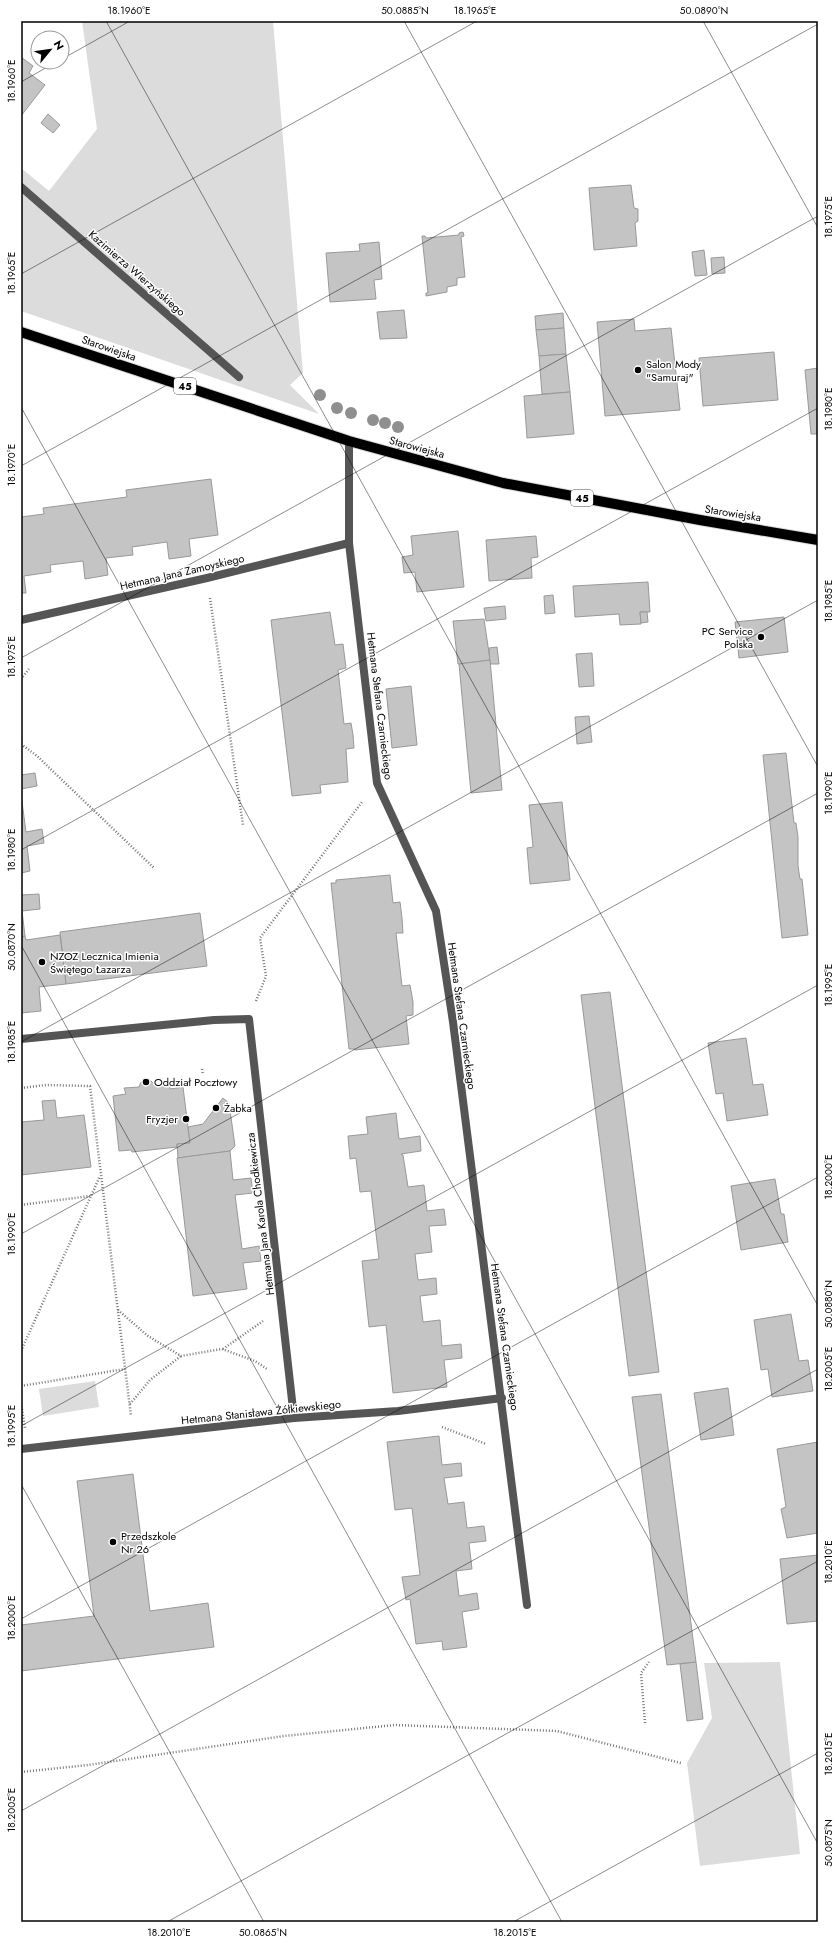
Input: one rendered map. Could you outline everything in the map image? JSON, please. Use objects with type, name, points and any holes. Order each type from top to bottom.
[{"type":"main road","name":"Starowiejska","points":[[21,332],[349,441],[503,483],[700,520],[818,540]]},
{"type":"street","name":"Kazimierza Wierzyńskiego","points":[[21,187],[239,377]]},
{"type":"street","name":"Hetmana Stefana Czarnieckiego","points":[[349,441],[349,543],[377,783],[436,911],[453,1022],[509,1452],[527,1604]]},
{"type":"street","name":"Hetmana Jana Zamoyskiego","points":[[21,620],[207,578],[349,543]]},
{"type":"street","points":[[21,1039],[214,1020],[249,1019]]},
{"type":"street","name":"Hetmana Jana Karola Chodkiewicza","points":[[249,1019],[294,1418]]},
{"type":"street","name":"Hetmana Stanisława Żółkiewskiego","points":[[24,1448],[294,1418],[398,1411],[502,1398]]},
{"type":"path","points":[[207,578],[243,825]]},
{"type":"path","points":[[21,679],[29,670]]},
{"type":"path","points":[[21,744],[37,756],[154,868]]},
{"type":"path","points":[[249,1019],[266,976],[260,938],[377,783]]},
{"type":"path","points":[[202,1069],[203,1074]]},
{"type":"path","points":[[21,1088],[46,1085],[90,1086],[100,1176],[134,1436]]},
{"type":"path","points":[[21,1351],[100,1176]]},
{"type":"path","points":[[21,1206],[91,1196]]},
{"type":"path","points":[[117,1310],[148,1336],[181,1356]]},
{"type":"path","points":[[130,1404],[150,1380],[181,1356],[222,1349],[282,1310]]},
{"type":"path","points":[[222,1349],[255,1362],[290,1381]]},
{"type":"path","points":[[21,1386],[125,1369]]},
{"type":"path","points":[[21,1403],[24,1448]]},
{"type":"path","points":[[435,1424],[509,1452]]},
{"type":"path","points":[[646,1723],[641,1673],[648,1662]]},
{"type":"path","points":[[21,1772],[88,1765],[284,1736],[395,1725],[557,1730],[681,1763]]},
{"type":"shaded area","points":[[82,21],[273,21],[303,373],[290,385],[319,414],[21,311],[21,168],[49,191],[97,129]]},
{"type":"shaded area","points":[[95,1381],[99,1407],[43,1416],[39,1389]]},
{"type":"shaded area","points":[[780,1662],[800,1854],[700,1866],[687,1763],[712,1718],[704,1663]]},
{"type":"building","points":[[21,57],[30,64],[31,70],[29,73],[45,85],[21,116]]},
{"type":"building","points":[[48,114],[60,125],[53,133],[41,123]]},
{"type":"building","points":[[631,185],[634,208],[638,209],[638,221],[635,223],[637,246],[594,250],[589,188]]},
{"type":"building","points":[[463,232],[464,236],[461,237],[465,277],[457,278],[457,285],[447,287],[447,292],[426,296],[426,293],[428,293],[422,236],[425,236],[426,238],[459,235],[459,233]]},
{"type":"building","points":[[379,242],[382,279],[374,280],[376,299],[330,302],[326,253],[360,251],[359,244]]},
{"type":"building","points":[[704,250],[707,275],[695,276],[692,252]]},
{"type":"building","points":[[724,257],[725,273],[712,274],[711,258]]},
{"type":"building","points":[[404,310],[407,338],[380,339],[377,312]]},
{"type":"building","points":[[563,313],[564,328],[536,330],[535,316]]},
{"type":"building","name":"Salon Mody \"Samuraj\"","points":[[634,319],[635,331],[671,328],[680,410],[605,416],[597,322]]},
{"type":"building","points":[[564,328],[566,354],[539,356],[536,330]]},
{"type":"building","points":[[774,352],[778,400],[703,406],[699,358]]},
{"type":"building","points":[[566,354],[570,392],[542,394],[539,356]]},
{"type":"building","points":[[818,368],[818,434],[811,434],[805,370]]},
{"type":"building","points":[[570,392],[574,434],[527,438],[524,396]]},
{"type":"building","points":[[211,479],[218,535],[189,539],[191,556],[169,559],[167,542],[132,547],[133,555],[106,558],[108,575],[85,579],[83,561],[50,565],[51,572],[24,576],[26,593],[21,593],[21,517],[44,514],[43,508],[127,497],[126,490]]},
{"type":"building","points":[[458,531],[464,587],[417,592],[415,572],[404,573],[402,557],[413,555],[411,536]]},
{"type":"building","points":[[536,536],[538,557],[531,558],[532,578],[489,581],[486,540]]},
{"type":"building","points":[[648,582],[650,612],[640,612],[641,624],[620,625],[619,614],[575,617],[573,586]]},
{"type":"building","points":[[553,595],[555,613],[545,614],[544,596]]},
{"type":"building","points":[[505,606],[506,619],[486,621],[484,608]]},
{"type":"building","points":[[330,612],[335,645],[343,644],[346,668],[338,670],[344,724],[351,723],[353,735],[354,748],[346,749],[348,782],[320,785],[321,793],[292,796],[271,620]]},
{"type":"building","points":[[640,612],[647,612],[648,622],[641,623]]},
{"type":"building","name":"PC Service Polska","points":[[784,617],[788,652],[739,658],[735,622]]},
{"type":"building","points":[[484,619],[490,660],[458,664],[453,621]]},
{"type":"building","points":[[497,647],[499,664],[490,664],[489,648]]},
{"type":"building","points":[[592,653],[594,686],[579,687],[576,654]]},
{"type":"building","points":[[490,660],[502,790],[471,793],[459,664]]},
{"type":"building","points":[[411,686],[417,745],[392,748],[386,689]]},
{"type":"building","points":[[589,716],[592,742],[577,744],[575,717]]},
{"type":"building","points":[[786,753],[794,823],[796,823],[798,837],[798,866],[800,879],[802,879],[808,935],[782,938],[763,755]]},
{"type":"building","points":[[35,773],[37,786],[21,789],[21,775]]},
{"type":"building","points":[[21,794],[26,832],[42,829],[44,843],[27,846],[30,871],[21,873]]},
{"type":"building","points":[[562,802],[570,880],[530,884],[527,848],[533,847],[529,805]]},
{"type":"building","points":[[390,875],[393,903],[400,902],[402,918],[403,933],[396,933],[402,986],[410,985],[413,1002],[413,1015],[406,1016],[409,1044],[355,1050],[349,1049],[331,883],[336,883],[336,880]]},
{"type":"building","points":[[39,894],[40,909],[22,911],[25,936],[21,937],[21,895]]},
{"type":"building","points":[[200,913],[207,966],[66,984],[60,932]]},
{"type":"building","name":"NZOZ Lecznica Imienia Świętego Łazarza","points":[[60,935],[66,984],[39,987],[41,1011],[21,1013],[21,937],[25,936],[26,940]]},
{"type":"building","points":[[610,992],[659,1372],[629,1376],[581,995]]},
{"type":"building","points":[[746,1038],[753,1085],[763,1084],[768,1115],[727,1121],[723,1093],[716,1094],[708,1043]]},
{"type":"building","points":[[151,1081],[155,1085],[169,1083],[170,1089],[183,1087],[190,1143],[177,1144],[177,1147],[132,1152],[131,1150],[119,1151],[113,1096],[126,1094],[124,1088],[139,1087],[141,1082]]},
{"type":"building","points":[[223,1098],[229,1103],[235,1146],[230,1151],[178,1158],[177,1144],[190,1143],[188,1127],[203,1124]]},
{"type":"building","points":[[55,1100],[57,1118],[84,1115],[91,1167],[21,1175],[21,1122],[44,1120],[42,1101]]},
{"type":"building","points":[[396,1113],[399,1139],[420,1136],[421,1151],[401,1154],[403,1155],[408,1187],[424,1185],[427,1211],[444,1209],[446,1225],[429,1226],[432,1252],[415,1254],[418,1280],[436,1278],[437,1294],[420,1296],[423,1322],[440,1320],[442,1346],[461,1344],[462,1358],[444,1360],[447,1387],[393,1393],[386,1325],[369,1327],[362,1261],[379,1259],[371,1191],[360,1192],[356,1158],[350,1159],[348,1136],[368,1134],[366,1117]]},
{"type":"building","points":[[230,1151],[233,1180],[251,1178],[253,1193],[235,1195],[242,1249],[259,1246],[261,1261],[243,1263],[247,1289],[193,1296],[177,1158]]},
{"type":"building","points":[[775,1179],[781,1214],[784,1214],[788,1242],[741,1250],[731,1186]]},
{"type":"building","points":[[791,1314],[799,1361],[808,1360],[813,1391],[772,1397],[768,1369],[761,1370],[754,1320]]},
{"type":"building","points":[[728,1388],[734,1435],[701,1440],[694,1393]]},
{"type":"building","points":[[661,1394],[696,1662],[667,1665],[632,1397]]},
{"type":"building","points":[[439,1436],[442,1465],[461,1463],[462,1476],[444,1478],[448,1504],[464,1502],[467,1528],[484,1526],[486,1541],[469,1543],[472,1569],[456,1571],[459,1596],[477,1593],[479,1609],[462,1612],[467,1647],[443,1650],[442,1641],[416,1644],[410,1599],[406,1600],[402,1577],[420,1575],[412,1508],[395,1510],[387,1442]]},
{"type":"building","points":[[818,1442],[818,1533],[787,1538],[781,1509],[786,1507],[777,1449]]},
{"type":"building","name":"Przedszkole Nr 26","points":[[133,1474],[150,1611],[208,1603],[214,1647],[21,1671],[21,1625],[94,1616],[77,1481]]},
{"type":"building","points":[[818,1555],[818,1621],[787,1624],[780,1559]]},
{"type":"building","points":[[696,1662],[703,1719],[687,1721],[680,1664]]},
{"type":"place","name":"Salon Mody \"Samuraj\"","points":[[638,370]]},
{"type":"place","name":"PC Service Polska","points":[[761,637]]},
{"type":"place","name":"NZOZ Lecznica Imienia Świętego Łazarza","points":[[42,962]]},
{"type":"place","name":"Oddział Pocztowy","points":[[146,1082]]},
{"type":"place","name":"Żabka","points":[[216,1108]]},
{"type":"place","name":"Fryzjer","points":[[186,1119]]},
{"type":"place","name":"Przedszkole Nr 26","points":[[113,1542]]}]
